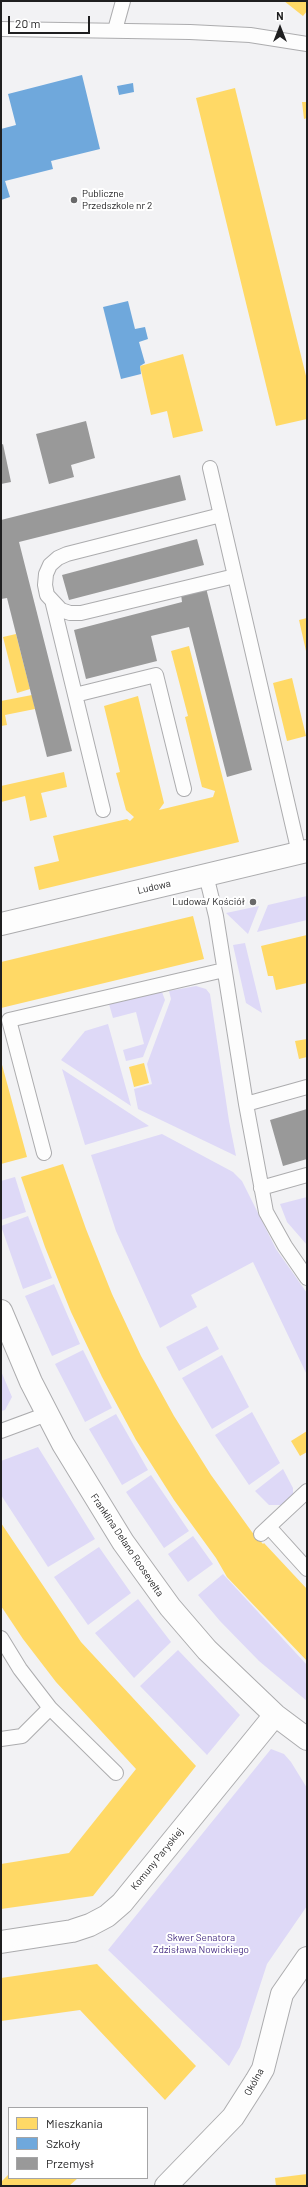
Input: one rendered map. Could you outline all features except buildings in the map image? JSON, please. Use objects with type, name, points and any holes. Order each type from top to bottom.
[{"type":"street","name":"Ludowa","points":[[1,924],[303,852]]},
{"type":"street","name":"Franklina Delano Roosevelta","points":[[1,1311],[47,1414],[105,1515],[170,1607],[207,1650],[275,1715],[307,1739]]},
{"type":"street","name":"Komuny Paryskiej","points":[[1,1942],[72,1931],[90,1925],[107,1916],[122,1903],[275,1715]]},
{"type":"street","name":"Okólna","points":[[166,2186],[233,2117],[256,2081],[262,2069],[282,1994],[307,1958]]},
{"type":"lane","points":[[115,30],[124,1]]},
{"type":"lane","points":[[1,29],[115,30],[250,35],[307,44]]},
{"type":"lane","points":[[210,468],[234,576],[303,852]]},
{"type":"lane","points":[[220,516],[67,554],[58,558],[50,565],[45,580],[47,595],[53,604],[61,610],[70,613],[81,613],[234,576]]},
{"type":"lane","points":[[53,604],[103,810]]},
{"type":"lane","points":[[75,695],[156,675],[184,789]]},
{"type":"lane","points":[[206,875],[216,916],[246,1104],[266,1212],[285,1246],[307,1278]]},
{"type":"lane","points":[[44,1153],[9,1020],[224,970]]},
{"type":"lane","points":[[246,1104],[307,1087]]},
{"type":"lane","points":[[261,1188],[307,1175]]},
{"type":"lane","points":[[1,1431],[47,1414]]},
{"type":"lane","points":[[307,1491],[265,1531],[307,1569]]},
{"type":"lane","points":[[1,1638],[20,1669],[50,1708],[116,1772]]},
{"type":"lane","points":[[1,1739],[22,1736],[50,1708]]},
{"type":"green space","points":[[307,896],[307,920],[257,932],[268,905]]},
{"type":"green space","points":[[259,906],[248,934],[226,913]]},
{"type":"green space","points":[[245,943],[262,1013],[246,1003],[233,945]]},
{"type":"green space","points":[[196,986],[206,989],[210,994],[229,1121],[236,1156],[138,1109],[134,1089],[152,1084],[147,1064],[171,999],[169,991]]},
{"type":"green space","points":[[162,992],[165,1000],[143,1057],[126,1061],[123,1050],[144,1044],[136,1012],[113,1018],[109,1004]]},
{"type":"green space","points":[[108,1024],[131,1106],[61,1060],[85,1031]]},
{"type":"green space","points":[[62,1069],[149,1126],[85,1145]]},
{"type":"green space","points":[[162,1134],[233,1172],[242,1181],[276,1249],[307,1293],[307,1375],[253,1262],[191,1295],[197,1307],[160,1328],[116,1231],[91,1155]]},
{"type":"green space","points":[[15,1177],[26,1212],[1,1220],[1,1181]]},
{"type":"green space","points":[[307,1197],[307,1245],[287,1222],[280,1204]]},
{"type":"green space","points":[[28,1216],[52,1278],[23,1289],[1,1226]]},
{"type":"green space","points":[[54,1284],[80,1344],[52,1356],[25,1296]]},
{"type":"green space","points":[[207,1326],[219,1349],[179,1371],[166,1347]]},
{"type":"green space","points":[[83,1350],[112,1408],[85,1422],[55,1364]]},
{"type":"green space","points":[[222,1355],[249,1407],[212,1429],[182,1378]]},
{"type":"green space","points":[[1,1371],[12,1397],[5,1410],[1,1411]]},
{"type":"green space","points":[[252,1412],[280,1463],[249,1485],[215,1435]]},
{"type":"green space","points":[[116,1414],[148,1470],[122,1485],[89,1429]]},
{"type":"green space","points":[[38,1447],[95,1539],[48,1567],[1,1495],[1,1461]]},
{"type":"green space","points":[[283,1469],[293,1488],[293,1495],[287,1502],[281,1505],[269,1505],[255,1491]]},
{"type":"green space","points":[[151,1475],[189,1531],[164,1548],[126,1492]]},
{"type":"green space","points":[[193,1536],[213,1564],[188,1582],[168,1554]]},
{"type":"green space","points":[[99,1547],[131,1593],[88,1625],[54,1577]]},
{"type":"green space","points":[[223,1574],[307,1665],[307,1701],[259,1661],[220,1621],[198,1595]]},
{"type":"green space","points":[[138,1599],[171,1642],[134,1678],[95,1633]]},
{"type":"green space","points":[[178,1650],[240,1715],[207,1755],[140,1686]]},
{"type":"green space","name":"Skwer Senatora Zdzisława Nowickiego","points":[[271,1749],[284,1754],[291,1762],[307,1788],[307,1906],[267,1964],[240,2047],[229,2066],[108,1950]]},
{"type":"place","name":"Publiczne Przedszkole nr 2","points":[[74,200]]},
{"type":"place","name":"Ludowa/ Kościół","points":[[253,902]]}]
